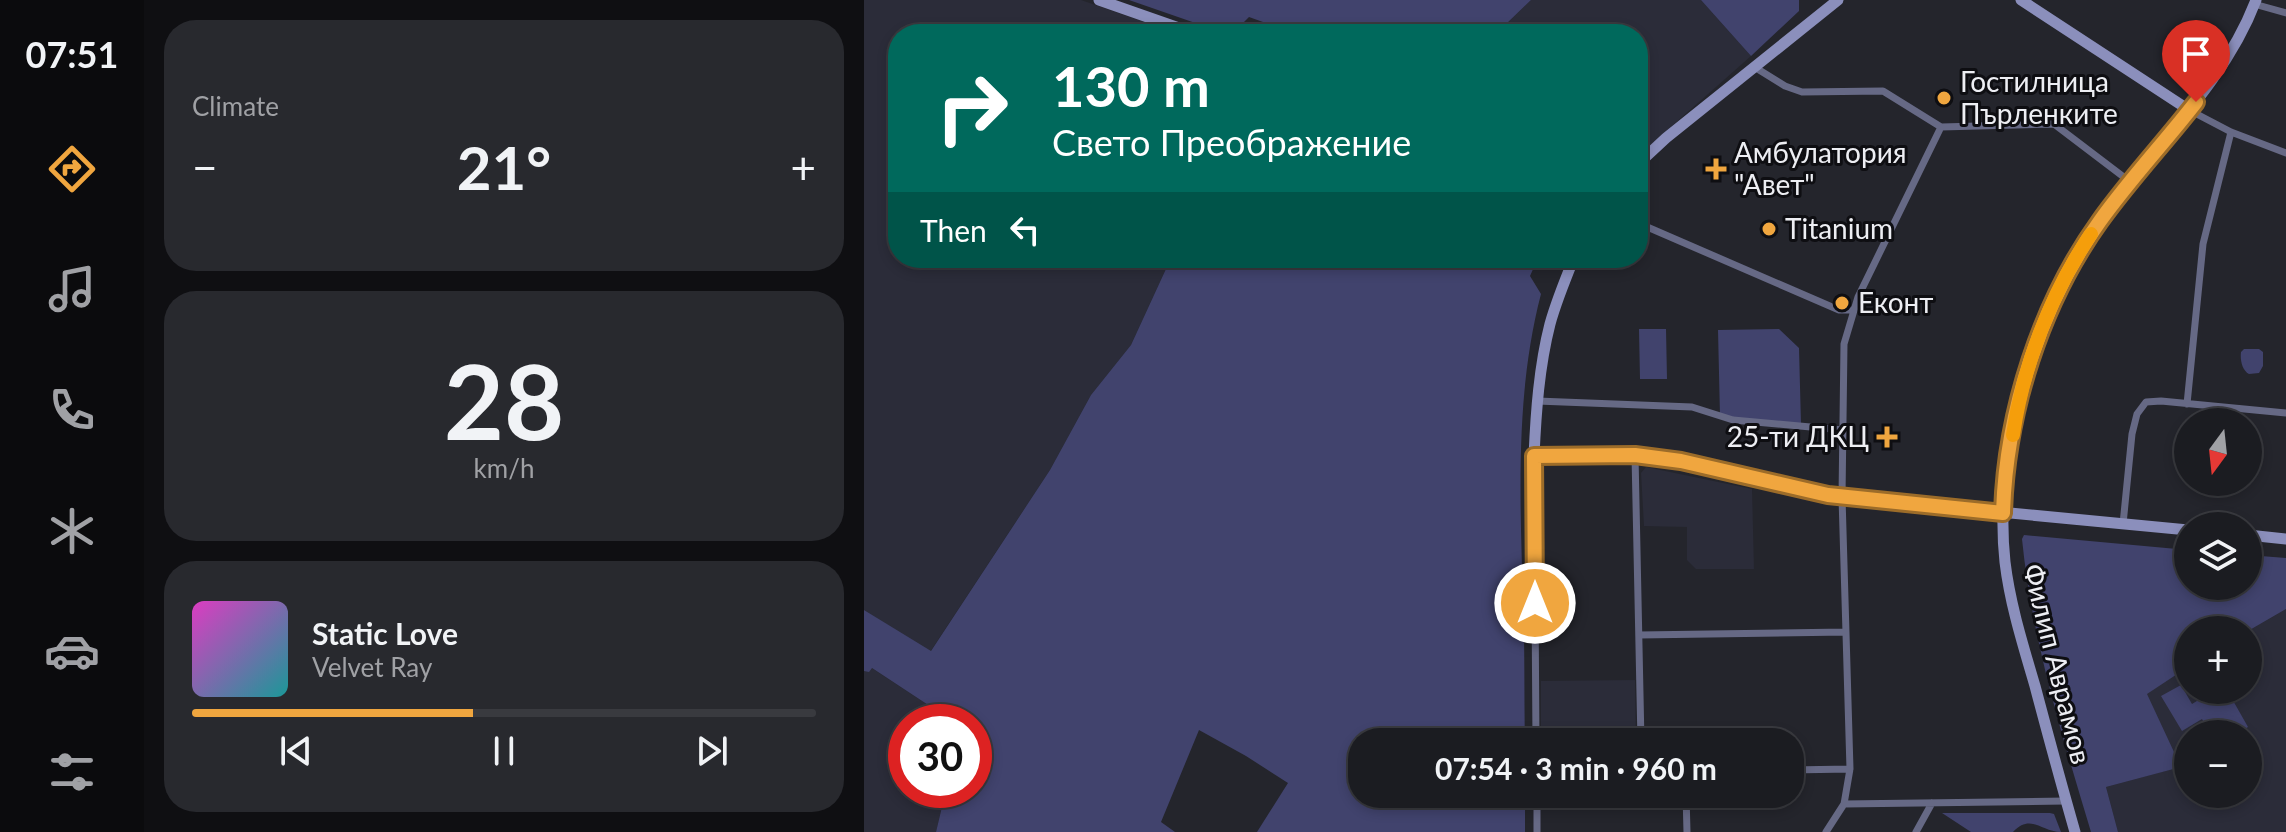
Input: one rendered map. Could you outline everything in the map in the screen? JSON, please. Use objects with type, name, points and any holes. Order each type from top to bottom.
[{"type":"street","points":[[1099,0],[1167,24]]},
{"type":"street","points":[[1648,155],[1838,0]]},
{"type":"street","points":[[2021,0],[2189,110],[2231,132],[2286,153]]},
{"type":"street","points":[[2255,2],[2286,13]]},
{"type":"street","name":"Филип Аврамов","points":[[2075,832],[2013,604],[2006,562],[2003,513],[2014,427],[2039,340],[2076,258],[2129,181],[2227,59],[2255,2]]},
{"type":"street","points":[[1756,68],[1785,86],[1802,92],[1883,91],[1941,127],[2054,124],[2129,181]]},
{"type":"street","points":[[1826,832],[1844,804],[1850,769],[1842,497],[1844,344],[1853,310],[1941,127]]},
{"type":"street","points":[[2187,404],[2203,244],[2231,132]]},
{"type":"street","points":[[1648,227],[1839,310],[1853,310]]},
{"type":"street","points":[[1536,728],[1534,456],[1537,401],[1551,323],[1570,268]]},
{"type":"street","points":[[1537,401],[1692,407],[1733,420],[1843,430]]},
{"type":"street","points":[[2123,524],[2132,434],[2137,414],[2146,402],[2286,413]]},
{"type":"street","points":[[1534,456],[1635,455],[1681,461],[1842,497],[2174,529]]},
{"type":"street","points":[[1635,455],[1641,728]]},
{"type":"street","points":[[2262,536],[2286,539]]},
{"type":"street","points":[[1639,635],[1846,632]]},
{"type":"street","points":[[1804,770],[1850,769]]},
{"type":"street","points":[[1844,804],[2066,801]]},
{"type":"street","points":[[1916,832],[1932,803]]},
{"type":"street","points":[[1537,808],[1537,832]]},
{"type":"street","points":[[1686,808],[1687,832]]},
{"type":"shaded area","points":[[864,0],[1081,0],[1150,24],[888,24],[888,268],[1166,268],[1131,345],[1091,395],[1050,470],[930,652],[864,610]]},
{"type":"shaded area","points":[[1129,0],[1531,0],[1506,24],[1269,24],[1249,17],[1242,24],[1198,24]]},
{"type":"shaded area","points":[[1531,0],[1701,0],[1751,56],[1648,147],[1648,24],[1506,24]]},
{"type":"shaded area","points":[[1701,0],[1799,0],[1799,11],[1751,56]]},
{"type":"shaded area","points":[[1166,268],[1534,268],[1530,276],[1541,294],[1527,369],[1521,446],[1525,728],[1348,728],[1348,808],[1525,808],[1525,832],[1257,832],[1288,783],[1199,730],[1161,822],[1175,832],[936,832],[942,808],[992,808],[992,704],[927,704],[872,668],[869,672],[864,671],[864,610],[931,651],[1050,470],[1091,395],[1131,345]]},
{"type":"shaded area","points":[[1639,329],[1666,329],[1667,379],[1640,379]]},
{"type":"shaded area","points":[[1779,329],[1799,348],[1801,425],[1720,416],[1718,330]]},
{"type":"shaded area","points":[[2244,349],[2263,352],[2263,366],[2259,373],[2249,374],[2245,370],[2241,358]]},
{"type":"shaded area","points":[[1646,467],[1752,489],[1754,569],[1696,569],[1687,560],[1687,527],[1644,526],[1641,473]]},
{"type":"shaded area","points":[[2024,535],[2174,549],[2174,600],[2262,600],[2262,556],[2286,558],[2286,609],[2262,623],[2262,616],[2174,616],[2174,676],[2147,694],[2174,752],[2174,769],[2106,787],[2118,832],[2091,832],[2041,651],[2022,539]]},
{"type":"shaded area","points":[[2286,609],[2286,832],[2118,832],[2106,787],[2174,769],[2174,808],[2262,808],[2262,720],[2174,720],[2174,754],[2146,694],[2174,676],[2174,704],[2262,704],[2262,623]]},
{"type":"shaded area","points":[[864,663],[927,704],[888,704],[888,808],[942,808],[936,832],[864,832]]},
{"type":"shaded area","points":[[1635,680],[1636,728],[1541,728],[1541,681]]},
{"type":"shaded area","points":[[2174,689],[2174,704],[2235,704],[2244,720],[2175,720],[2161,696]]},
{"type":"shaded area","points":[[1942,813],[2050,813],[2054,814],[2061,832],[2025,824],[2013,832],[1971,832]]},
{"type":"slow traffic","points":[[2013,435],[2024,384],[2039,340],[2058,294],[2091,234]]},
{"type":"place","name":"Гостилница Пърленките","points":[[1944,98]]},
{"type":"place","name":"Амбулатория \"Авет\"","points":[[1716,169]]},
{"type":"place","name":"Titanium","points":[[1769,229]]},
{"type":"place","name":"Еконт","points":[[1842,303]]},
{"type":"place","name":"25-ти ДКЦ","points":[[1887,437]]},
{"type":"route","points":[[1535,603],[1534,456],[1635,455],[1681,461],[1828,495],[2003,513],[2014,427],[2024,384],[2058,294],[2099,222],[2129,181],[2196,102]]}]
